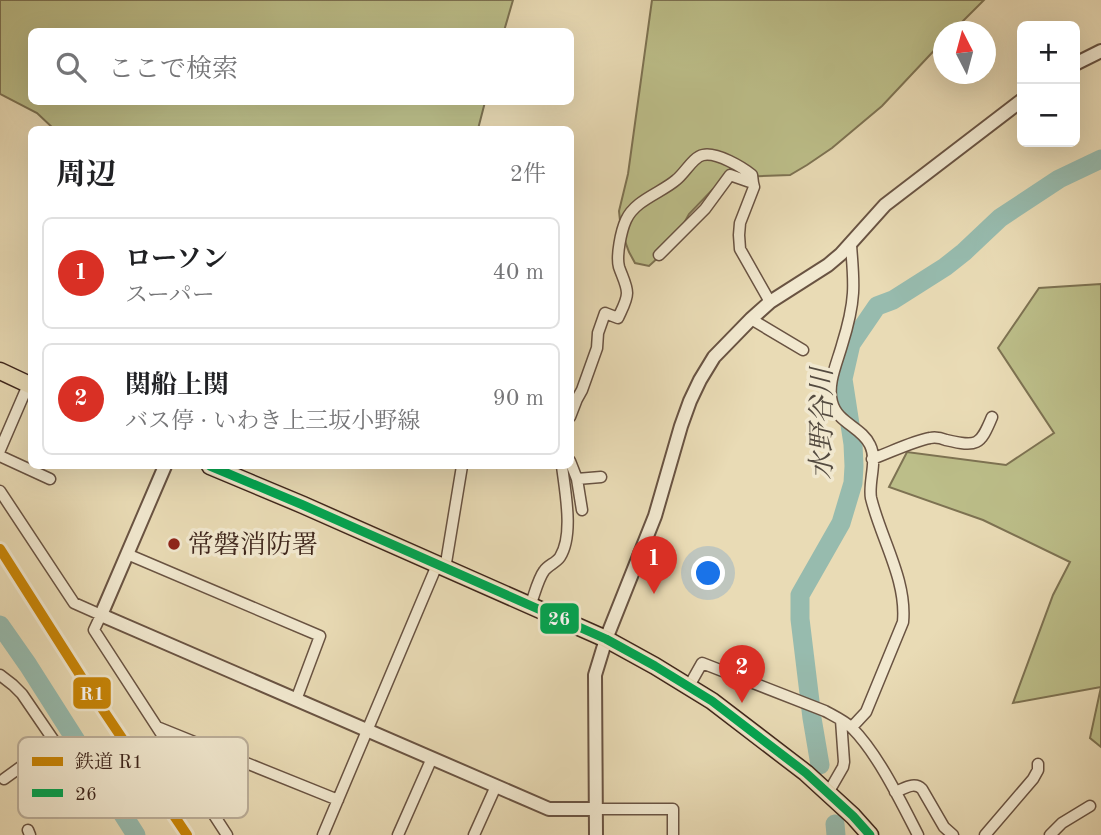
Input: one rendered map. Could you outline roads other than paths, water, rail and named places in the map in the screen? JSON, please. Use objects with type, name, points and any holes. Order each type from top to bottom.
[{"type":"main road","points":[[0,371],[28,385]]},
{"type":"main road","points":[[217,469],[606,639],[689,686],[735,718],[806,773],[870,835]]},
{"type":"street","points":[[1080,62],[1101,51]]},
{"type":"street","points":[[596,835],[595,675],[606,639],[655,516],[681,426],[700,380],[715,357],[770,302],[828,265],[851,244],[885,205],[1017,104]]},
{"type":"street","points":[[574,407],[597,348],[598,333],[605,313],[618,318],[627,296],[618,253],[631,211],[667,187],[688,169],[694,159],[702,155],[720,157],[743,167],[752,175],[754,187],[740,223],[740,249],[770,302]]},
{"type":"street","points":[[659,255],[705,209],[730,174],[753,183]]},
{"type":"street","points":[[851,244],[853,293],[834,373],[831,401],[837,415],[870,444],[873,459],[871,497],[900,585],[904,615],[866,712],[852,727]]},
{"type":"street","points":[[751,319],[803,350]]},
{"type":"street","points":[[0,450],[28,390]]},
{"type":"street","points":[[873,459],[933,437],[972,444],[984,436],[992,417]]},
{"type":"street","points":[[0,456],[28,469]]},
{"type":"street","points":[[28,469],[50,479]]},
{"type":"street","points":[[163,737],[94,630],[164,469]]},
{"type":"street","points":[[323,835],[441,567],[461,469]]},
{"type":"street","points":[[530,606],[545,569],[561,556],[565,545],[568,528],[562,469]]},
{"type":"street","points":[[573,469],[582,510]]},
{"type":"street","points":[[577,479],[601,477]]},
{"type":"street","points":[[0,491],[74,603],[549,809],[673,809],[673,835]]},
{"type":"street","points":[[127,554],[320,636],[296,700]]},
{"type":"street","points":[[689,686],[702,663],[825,711],[852,727],[869,749],[918,835]]},
{"type":"street","points":[[0,675],[22,694],[52,737]]},
{"type":"street","points":[[828,793],[844,762],[841,720]]},
{"type":"street","points":[[156,726],[183,737]]},
{"type":"street","points":[[398,835],[432,758]]},
{"type":"street","points":[[248,763],[338,800]]},
{"type":"street","points":[[985,835],[1033,779],[1038,764]]},
{"type":"street","points":[[4,779],[18,769]]},
{"type":"street","points":[[895,792],[918,785],[944,827],[953,835]]},
{"type":"street","points":[[474,835],[496,786]]},
{"type":"street","points":[[1050,835],[1062,823],[1090,806]]},
{"type":"street","points":[[216,818],[227,835]]},
{"type":"waterway","name":"水野谷川","points":[[820,765],[800,619],[800,595],[841,523],[853,483],[853,444],[843,379],[851,344],[877,306],[893,300],[945,267],[1000,218],[1059,179],[1101,159]]},
{"type":"waterway","points":[[0,625],[74,737]]},
{"type":"waterway","points":[[125,818],[136,835]]},
{"type":"waterway","name":"水野谷川","points":[[835,824],[836,835]]},
{"type":"rail line","name":"R1","points":[[0,549],[121,737]]},
{"type":"rail line","name":"R1","points":[[176,818],[187,835]]},
{"type":"place","name":"常磐消防署","points":[[174,544]]},
{"type":"place","name":"ローソン","points":[[654,594]]},
{"type":"place","name":"関船上関","points":[[742,703]]}]
